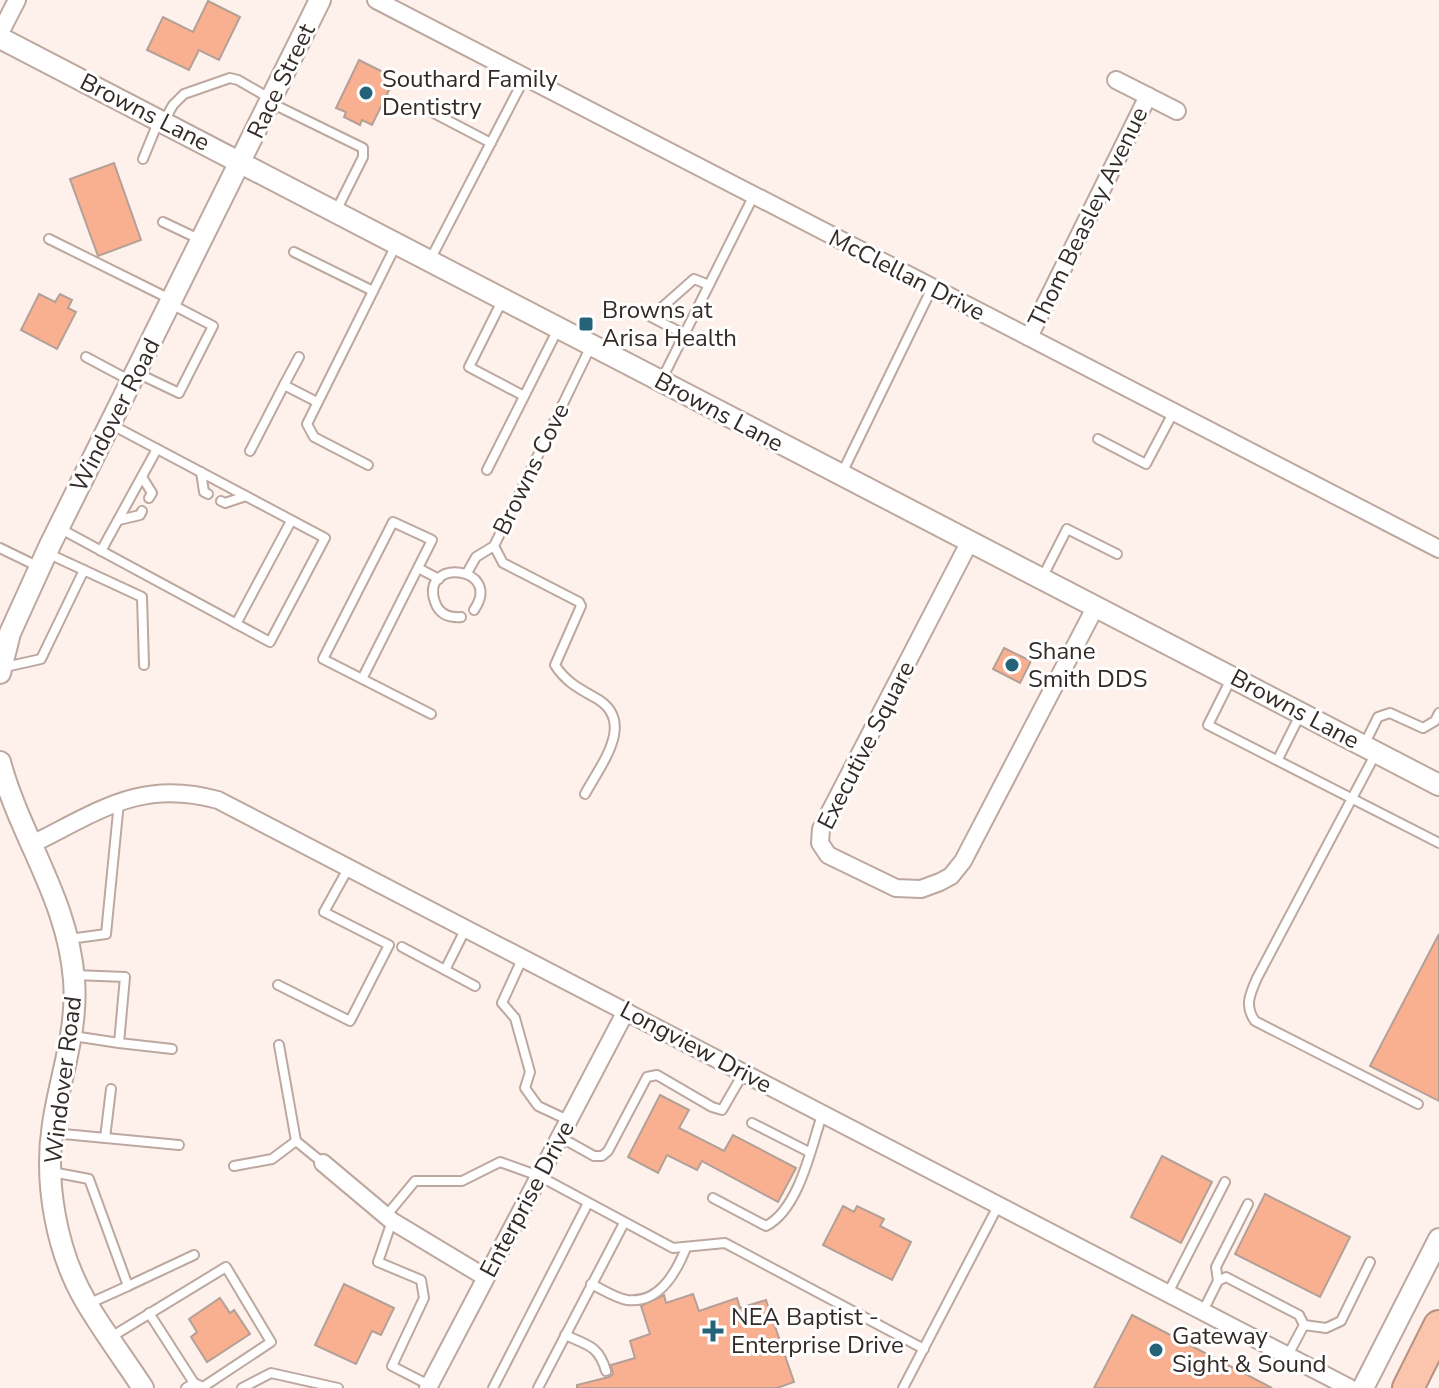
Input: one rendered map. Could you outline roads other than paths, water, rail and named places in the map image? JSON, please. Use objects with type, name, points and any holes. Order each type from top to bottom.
[{"type":"highway","points":[[1408,1388],[1439,1326]]},
{"type":"street","points":[[0,35],[17,0]]},
{"type":"street","name":"Race Street","points":[[241,162],[320,0]]},
{"type":"street","name":"McClellan Drive","points":[[376,0],[1439,549]]},
{"type":"street","name":"Browns Lane","points":[[0,35],[969,543],[1439,785]]},
{"type":"street","points":[[1116,80],[1177,111]]},
{"type":"street","name":"Thom Beasley Avenue","points":[[1029,337],[1148,96]]},
{"type":"street","name":"Windover Road","points":[[1,660],[43,560],[241,162]]},
{"type":"street","name":"Executive Square","points":[[969,543],[821,829],[820,843],[825,852],[858,871],[903,890],[926,888],[951,876],[963,861],[1096,606]]},
{"type":"street","name":"Windover Road","points":[[0,762],[14,808],[53,888],[68,939],[74,975],[73,1036],[59,1088],[52,1133],[51,1172],[56,1219],[73,1276],[143,1388]]},
{"type":"street","name":"Longview Drive","points":[[30,845],[119,801],[154,792],[173,791],[204,796],[466,927],[1350,1388]]},
{"type":"street","name":"Enterprise Drive","points":[[429,1387],[626,1011]]},
{"type":"street","points":[[323,1163],[389,1219],[485,1277]]},
{"type":"street","points":[[1363,1388],[1439,1239]]},
{"type":"lane","points":[[430,260],[525,77]]},
{"type":"lane","points":[[143,159],[161,121],[184,94],[230,78],[238,80],[271,101],[363,148],[363,157],[336,211]]},
{"type":"lane","points":[[424,108],[491,143]]},
{"type":"lane","points":[[661,382],[754,195]]},
{"type":"lane","points":[[163,222],[202,240]]},
{"type":"lane","points":[[49,239],[213,326],[179,393],[86,357]]},
{"type":"lane","points":[[368,465],[310,434],[307,424],[397,243]]},
{"type":"lane","points":[[294,252],[373,291]]},
{"type":"lane","points":[[684,334],[651,317],[694,279],[709,285]]},
{"type":"lane","points":[[841,476],[932,288]]},
{"type":"lane","points":[[503,299],[469,367],[524,396]]},
{"type":"lane","points":[[487,470],[559,328]]},
{"type":"lane","name":"Browns Cove","points":[[585,794],[617,731],[615,718],[603,701],[569,683],[555,665],[581,606],[579,602],[503,563],[494,546],[591,345]]},
{"type":"lane","points":[[250,451],[299,357]]},
{"type":"lane","points":[[284,385],[317,402]]},
{"type":"lane","points":[[1098,439],[1146,464],[1173,413]]},
{"type":"lane","points":[[59,528],[270,642],[325,538],[110,424]]},
{"type":"lane","points":[[101,551],[157,449]]},
{"type":"lane","points":[[201,472],[204,492],[208,494]]},
{"type":"lane","points":[[142,477],[152,493],[149,498]]},
{"type":"lane","points":[[221,501],[225,503],[246,496]]},
{"type":"lane","points":[[119,520],[140,515],[142,511]]},
{"type":"lane","points":[[236,624],[291,521]]},
{"type":"lane","points":[[362,679],[432,540],[393,522],[323,659],[362,679],[431,714]]},
{"type":"lane","points":[[1042,579],[1067,529],[1117,554]]},
{"type":"lane","points":[[467,573],[476,557],[494,546]]},
{"type":"lane","points":[[0,548],[84,570],[142,597],[144,665]]},
{"type":"lane","points":[[418,568],[439,579]]},
{"type":"lane","points":[[1,660],[41,659],[84,570]]},
{"type":"lane","points":[[461,617],[449,617],[437,607],[433,593],[439,579],[452,571],[467,573],[478,584],[480,599],[474,610]]},
{"type":"lane","points":[[1232,677],[1208,725],[1439,843]]},
{"type":"lane","points":[[1278,759],[1301,713]]},
{"type":"lane","points":[[1418,1104],[1255,1021],[1249,1012],[1248,1001],[1351,798],[1370,749],[1378,717],[1390,713],[1423,728],[1435,721],[1439,713]]},
{"type":"lane","points":[[68,939],[106,934],[119,801]]},
{"type":"lane","points":[[278,985],[350,1021],[389,945],[324,912],[349,867]]},
{"type":"lane","points":[[445,970],[466,927]]},
{"type":"lane","points":[[402,947],[475,986]]},
{"type":"lane","points":[[523,957],[502,1003],[515,1018],[530,1072],[525,1088],[538,1106],[568,1120]]},
{"type":"lane","points":[[74,975],[125,977],[119,1043]]},
{"type":"lane","points":[[73,1036],[172,1049]]},
{"type":"lane","points":[[279,1045],[296,1141],[323,1163]]},
{"type":"lane","points":[[560,1136],[594,1156],[602,1156],[608,1151],[647,1077],[657,1075],[722,1110],[744,1072]]},
{"type":"lane","points":[[105,1138],[111,1089]]},
{"type":"lane","points":[[713,1198],[766,1226],[780,1219],[797,1188],[823,1114]]},
{"type":"lane","points":[[752,1123],[809,1152]]},
{"type":"lane","points":[[52,1133],[179,1145]]},
{"type":"lane","points":[[234,1166],[272,1159],[296,1141]]},
{"type":"lane","points":[[429,1387],[392,1366],[424,1298],[421,1280],[378,1262],[389,1219],[415,1181],[462,1181],[500,1162],[539,1176],[673,1248],[725,1243],[924,1349]]},
{"type":"lane","points":[[51,1172],[89,1179],[128,1286]]},
{"type":"lane","points":[[1168,1294],[1225,1182]]},
{"type":"lane","points":[[493,1388],[588,1203]]},
{"type":"lane","points":[[1203,1312],[1218,1281],[1216,1267],[1248,1204]]},
{"type":"lane","points":[[903,1388],[998,1206]]},
{"type":"lane","points":[[538,1388],[624,1223]]},
{"type":"lane","points":[[591,1284],[625,1300],[656,1293],[678,1268],[686,1248]]},
{"type":"lane","points":[[88,1304],[194,1255]]},
{"type":"lane","points":[[1304,1325],[1326,1328],[1341,1321],[1370,1262]]},
{"type":"lane","points":[[110,1338],[149,1313],[226,1267],[271,1342],[203,1387],[190,1386],[149,1313]]},
{"type":"lane","points":[[1218,1281],[1226,1277],[1238,1283],[1299,1315],[1304,1325]]},
{"type":"lane","points":[[1288,1356],[1304,1325]]},
{"type":"lane","points":[[565,1335],[593,1347],[602,1356],[606,1371]]},
{"type":"lane","points":[[242,1388],[271,1373],[338,1388]]},
{"type":"place","name":"Southard Family Dentistry","points":[[366,93]]},
{"type":"place","name":"Browns at Arisa Health","points":[[586,324]]},
{"type":"place","name":"Shane Smith DDS","points":[[1012,665]]},
{"type":"place","name":"NEA Baptist - Enterprise Drive","points":[[713,1331]]},
{"type":"place","name":"Gateway Sight & Sound","points":[[1156,1350]]}]
